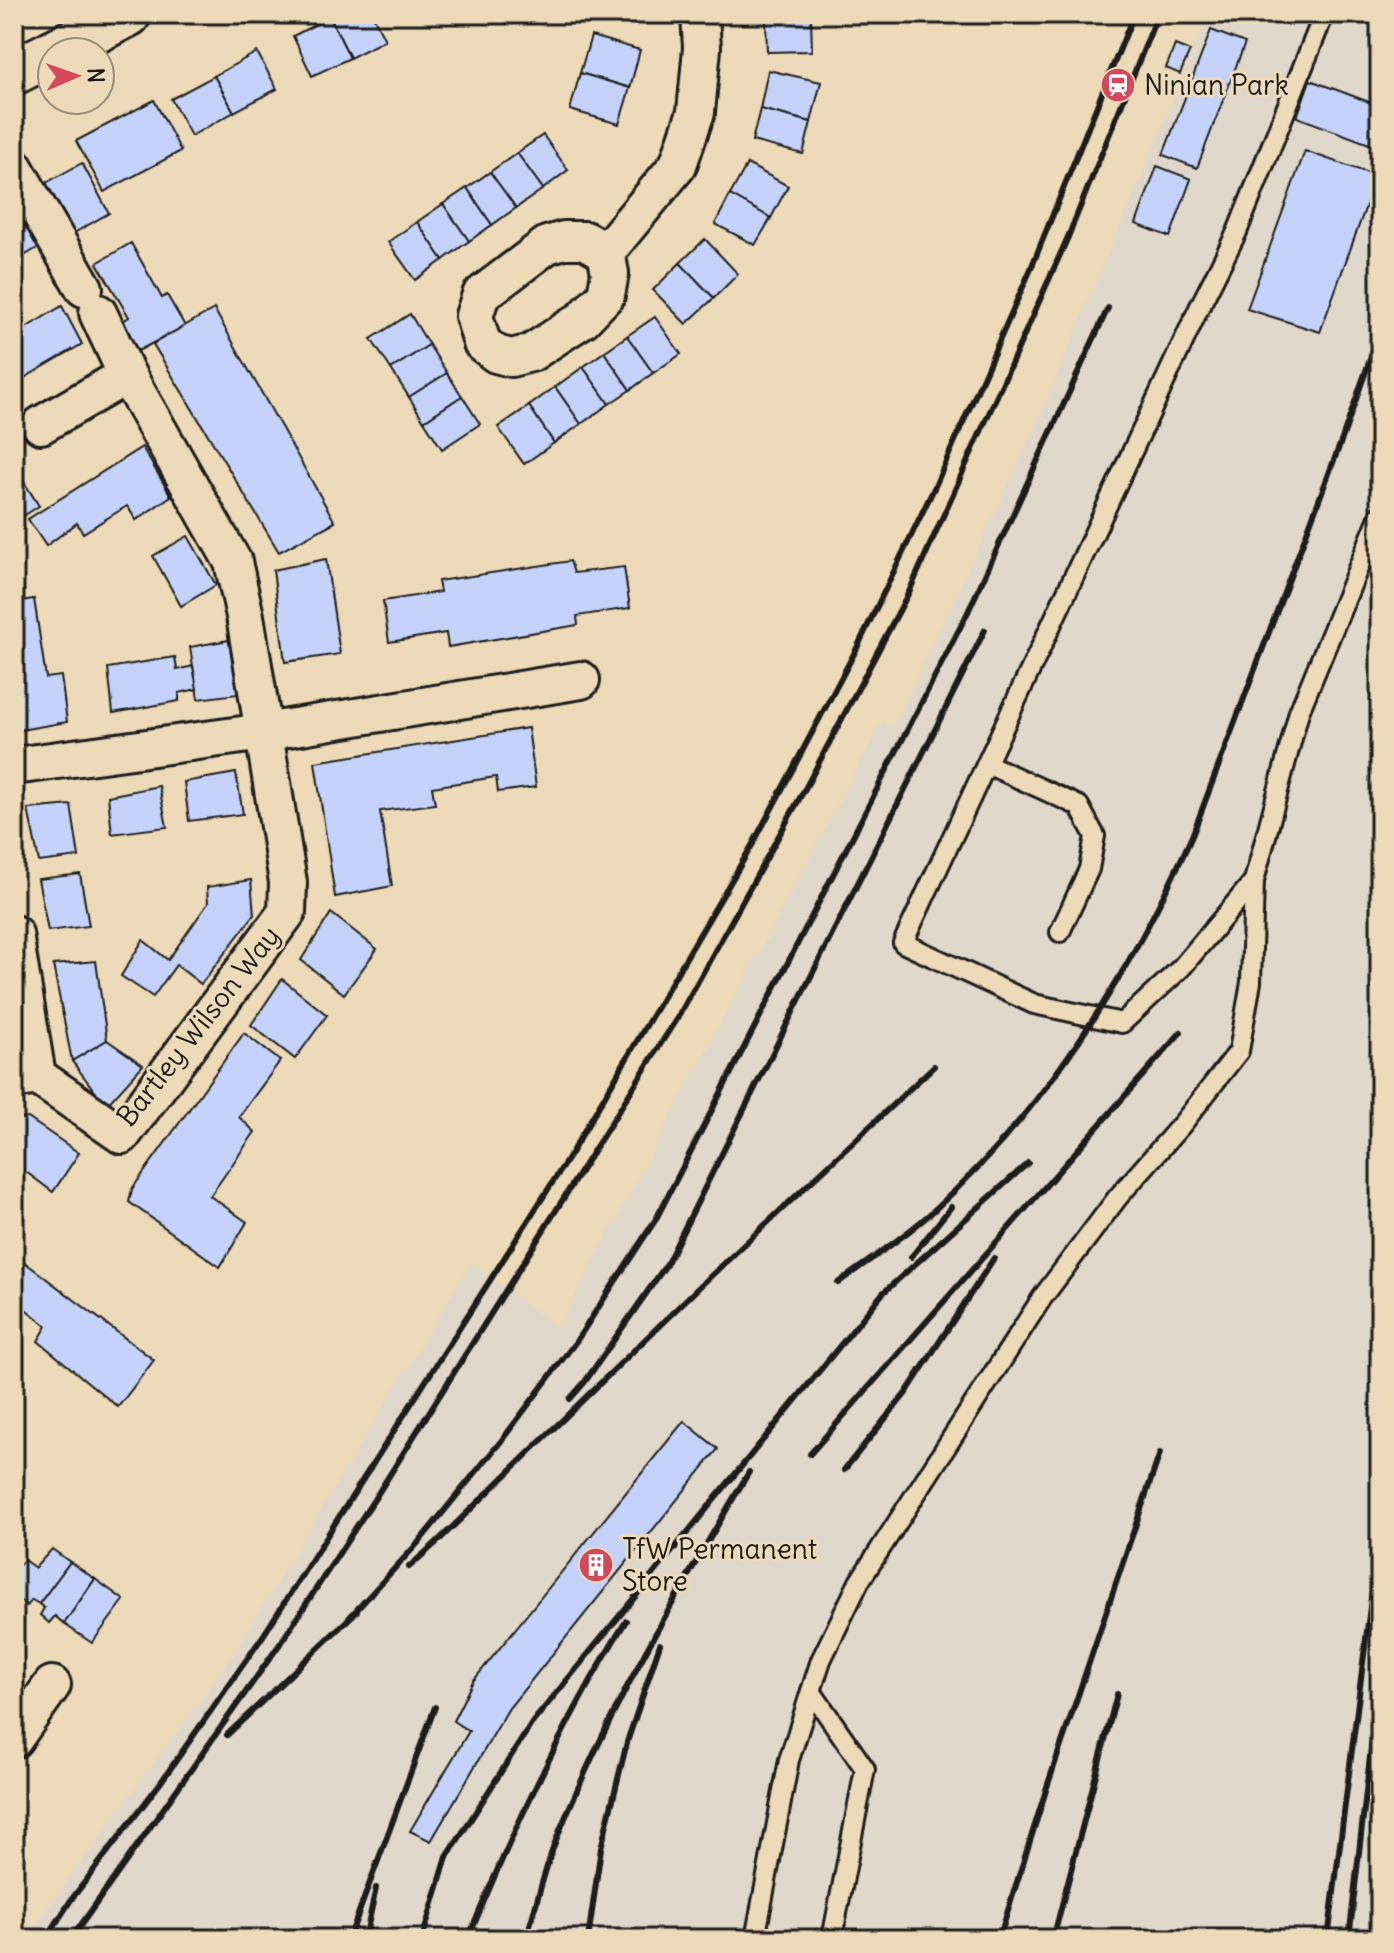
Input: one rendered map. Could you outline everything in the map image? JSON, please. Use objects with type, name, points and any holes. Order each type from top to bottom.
[{"type":"street","points":[[85,36],[128,14]]},
{"type":"street","points":[[606,252],[678,165],[696,112],[702,48],[700,14]]},
{"type":"street","points":[[14,72],[36,61]]},
{"type":"street","name":"Bartley Wilson Way","points":[[14,167],[233,562],[288,882],[287,912],[122,1135],[26,1078],[14,934]]},
{"type":"street","points":[[41,425],[127,375]]},
{"type":"street","points":[[14,766],[264,732],[581,680]]},
{"type":"street","points":[[14,1739],[52,1685]]},
{"type":"lane","points":[[1254,881],[1181,968],[1122,1023],[1034,1004],[903,943],[1237,232],[1324,14]]},
{"type":"lane","points":[[755,1939],[789,1760],[821,1660],[859,1582],[1042,1298],[1118,1197],[1183,1123],[1239,1051],[1251,982],[1254,881],[1299,712],[1380,515]]},
{"type":"lane","points":[[987,764],[1079,806],[1095,836],[1089,869],[1060,932]]},
{"type":"lane","points":[[811,1691],[865,1769],[832,1939]]},
{"type":"shaded area","points":[[1209,14],[1380,14],[1380,1939],[25,1939],[230,1659],[471,1263],[558,1328],[882,722],[893,726],[923,666],[1034,430]]},
{"type":"building","points":[[336,14],[372,14],[385,40],[350,58],[330,17]]},
{"type":"building","points":[[765,14],[811,14],[811,18],[766,20]]},
{"type":"building","points":[[330,17],[350,58],[312,76],[293,36]]},
{"type":"building","points":[[811,18],[812,51],[767,52],[766,20]]},
{"type":"building","points":[[1211,30],[1245,43],[1197,168],[1163,155]]},
{"type":"building","points":[[591,36],[640,50],[630,88],[580,73]]},
{"type":"building","points":[[1175,45],[1190,51],[1180,74],[1166,68]]},
{"type":"building","points":[[257,52],[277,89],[234,112],[214,76]]},
{"type":"building","points":[[768,70],[821,82],[811,122],[760,109]]},
{"type":"building","points":[[580,73],[630,88],[619,124],[570,110]]},
{"type":"building","points":[[214,76],[234,112],[191,136],[171,99]]},
{"type":"building","points":[[1310,80],[1380,106],[1380,148],[1297,117]]},
{"type":"building","points":[[154,100],[181,151],[104,192],[76,141]]},
{"type":"building","points":[[760,109],[811,122],[803,154],[752,141]]},
{"type":"building","points":[[543,135],[568,170],[543,189],[517,153]]},
{"type":"building","points":[[1305,151],[1377,176],[1320,332],[1247,309]]},
{"type":"building","points":[[517,153],[543,189],[516,208],[490,172]]},
{"type":"building","points":[[82,163],[109,213],[74,233],[46,183]]},
{"type":"building","points":[[747,164],[788,186],[771,218],[730,195]]},
{"type":"building","points":[[1157,166],[1191,179],[1170,237],[1136,224]]},
{"type":"building","points":[[490,172],[516,208],[492,225],[467,188]]},
{"type":"building","points":[[467,188],[492,225],[469,241],[443,204]]},
{"type":"building","points":[[730,195],[771,218],[755,245],[715,224]]},
{"type":"building","points":[[14,203],[39,247],[14,262]]},
{"type":"building","points":[[443,204],[469,241],[443,260],[417,222]]},
{"type":"building","points":[[417,222],[443,260],[415,280],[388,242]]},
{"type":"building","points":[[705,239],[738,274],[714,298],[680,263]]},
{"type":"building","points":[[131,243],[162,298],[167,295],[185,326],[136,352],[122,322],[129,317],[97,263]]},
{"type":"building","points":[[680,263],[714,298],[686,324],[653,290]]},
{"type":"building","points":[[62,306],[82,344],[14,384],[14,335]]},
{"type":"building","points":[[214,309],[335,522],[279,552],[153,344]]},
{"type":"building","points":[[410,314],[429,345],[391,369],[371,339]]},
{"type":"building","points":[[655,317],[681,354],[653,373],[627,336]]},
{"type":"building","points":[[627,336],[653,373],[630,390],[604,352]]},
{"type":"building","points":[[429,345],[447,373],[409,397],[391,369]]},
{"type":"building","points":[[604,352],[630,390],[609,404],[583,367]]},
{"type":"building","points":[[583,367],[609,404],[581,424],[555,387]]},
{"type":"building","points":[[447,373],[462,396],[424,421],[409,397]]},
{"type":"building","points":[[555,387],[581,424],[554,443],[529,406]]},
{"type":"building","points":[[462,396],[480,424],[442,449],[424,421]]},
{"type":"building","points":[[529,406],[554,443],[524,464],[498,427]]},
{"type":"building","points":[[142,447],[171,496],[136,520],[127,506],[83,533],[77,523],[46,546],[28,519]]},
{"type":"building","points":[[14,466],[39,506],[14,522]]},
{"type":"building","points":[[188,536],[216,585],[181,606],[153,556]]},
{"type":"building","points":[[326,559],[340,654],[285,662],[273,570]]},
{"type":"building","points":[[570,561],[574,573],[624,567],[630,608],[577,616],[578,625],[448,647],[446,633],[389,642],[383,601],[440,592],[438,581]]},
{"type":"building","points":[[34,599],[46,678],[61,676],[67,722],[14,731],[14,602]]},
{"type":"building","points":[[229,640],[238,694],[198,699],[190,647]]},
{"type":"building","points":[[175,657],[177,670],[193,666],[197,689],[179,693],[179,701],[113,713],[108,668]]},
{"type":"building","points":[[528,728],[536,787],[498,792],[496,777],[432,787],[435,804],[380,811],[392,886],[335,897],[315,762]]},
{"type":"building","points":[[236,773],[243,814],[189,821],[184,782]]},
{"type":"building","points":[[159,786],[167,827],[112,834],[108,796]]},
{"type":"building","points":[[71,805],[79,857],[39,862],[28,809]]},
{"type":"building","points":[[80,874],[89,926],[48,931],[38,879]]},
{"type":"building","points":[[251,880],[254,915],[201,984],[176,965],[153,997],[121,976],[143,940],[168,960],[208,903],[207,887]]},
{"type":"building","points":[[331,913],[377,949],[344,994],[301,960]]},
{"type":"building","points":[[96,961],[107,1040],[72,1061],[53,965]]},
{"type":"building","points":[[282,979],[327,1015],[295,1059],[251,1025]]},
{"type":"building","points":[[244,1033],[280,1061],[239,1117],[255,1132],[210,1196],[247,1222],[220,1267],[129,1202],[132,1189]]},
{"type":"building","points":[[107,1040],[143,1065],[106,1106],[72,1061]]},
{"type":"building","points":[[28,1118],[79,1153],[53,1192],[18,1166],[14,1167],[14,1120]]},
{"type":"building","points":[[23,1261],[154,1360],[118,1407],[38,1341],[47,1326],[14,1300],[14,1274]]},
{"type":"building","name":"TfW Permanent Store","points":[[684,1421],[718,1449],[509,1708],[431,1841],[410,1831],[469,1731],[453,1721],[473,1681]]},
{"type":"building","points":[[52,1549],[70,1562],[39,1604],[32,1600],[27,1606],[14,1596],[14,1570],[24,1560],[35,1568]]},
{"type":"building","points":[[70,1562],[95,1579],[64,1624],[55,1616],[49,1623],[40,1615],[44,1608],[39,1604]]},
{"type":"building","points":[[95,1579],[124,1600],[92,1643],[64,1624]]},
{"type":"railway","points":[[46,1939],[263,1636],[570,1155],[754,842],[857,648],[936,484],[1030,271],[1134,14]]},
{"type":"railway","points":[[71,1939],[282,1641],[682,1010],[807,785],[909,592],[1068,237],[1158,14]]},
{"type":"railway","points":[[349,1618],[418,1543],[502,1440],[577,1340],[656,1219],[967,614],[1108,308]]},
{"type":"railway","points":[[838,1283],[931,1213],[1011,1131],[1081,1038],[1141,939],[1192,836],[1380,331]]},
{"type":"railway","points":[[570,1399],[666,1265],[985,630]]},
{"type":"railway","points":[[810,1454],[1181,1032]]},
{"type":"railway","points":[[409,1567],[934,1066]]},
{"type":"railway","points":[[422,1939],[447,1857],[532,1723],[883,1293],[1028,1163]]},
{"type":"railway","points":[[911,1257],[951,1207]]},
{"type":"railway","points":[[844,1470],[906,1393],[994,1258]]},
{"type":"railway","points":[[999,1939],[1160,1453]]},
{"type":"railway","points":[[526,1939],[556,1840],[598,1745],[670,1607],[749,1472]]},
{"type":"railway","points":[[1328,1939],[1380,1528]]},
{"type":"railway","points":[[227,1735],[357,1611]]},
{"type":"railway","points":[[468,1939],[541,1776],[581,1697],[626,1621]]},
{"type":"railway","points":[[588,1939],[601,1848],[627,1742],[660,1644]]},
{"type":"railway","points":[[1349,1939],[1380,1670]]},
{"type":"railway","points":[[1053,1939],[1117,1694]]},
{"type":"railway","points":[[349,1939],[435,1707]]},
{"type":"railway","points":[[365,1939],[376,1888]]},
{"type":"railway","points":[[1375,1939],[1380,1899]]},
{"type":"place","name":"Ninian Park","points":[[1118,85]]},
{"type":"place","name":"TfW Permanent Store","points":[[596,1565]]}]
